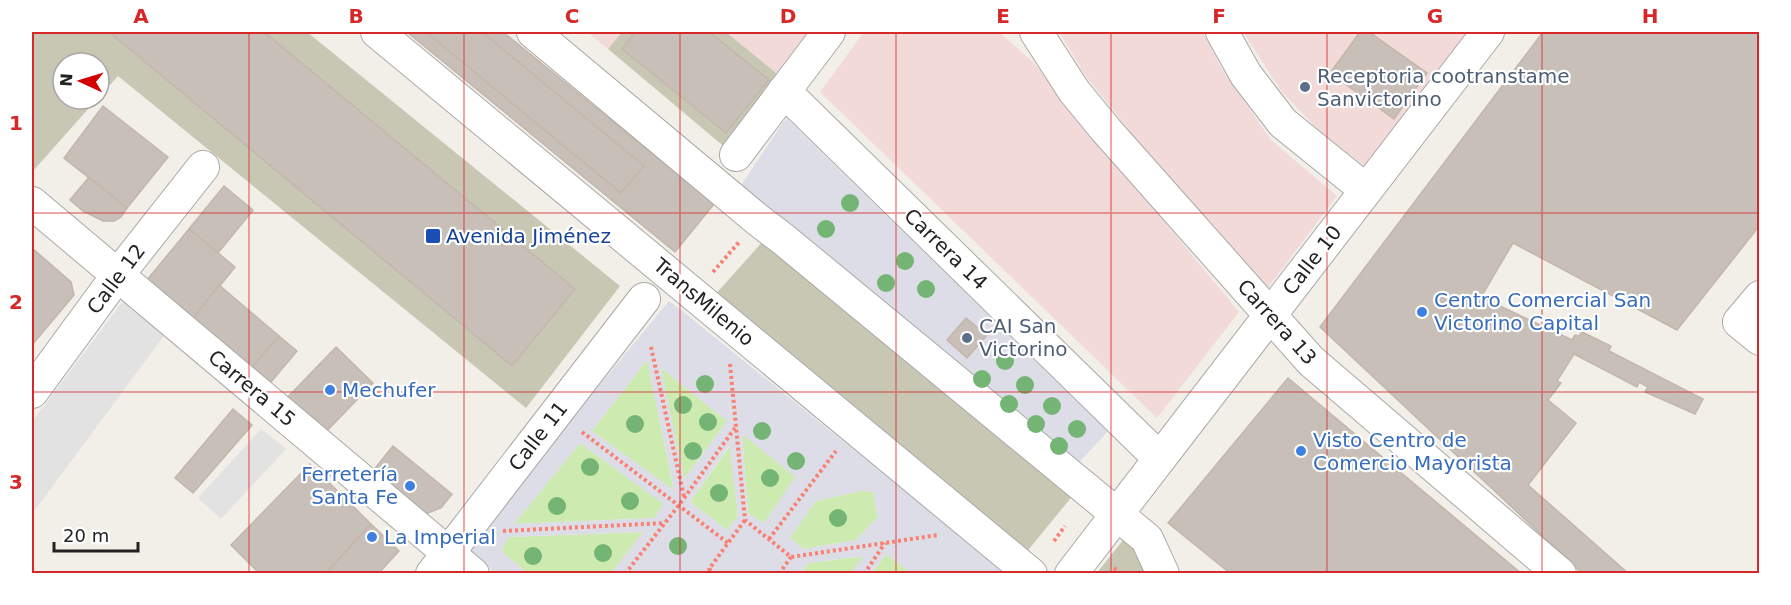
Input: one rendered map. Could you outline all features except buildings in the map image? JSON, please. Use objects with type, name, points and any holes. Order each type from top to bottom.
[{"type":"street","name":"TransMilenio","points":[[377,32],[1031,573]]},
{"type":"street","points":[[533,32],[1189,573]]},
{"type":"street","points":[[736,155],[829,32]]},
{"type":"street","name":"Carrera 13","points":[[1035,32],[1074,91],[1093,114],[1311,361],[1560,573]]},
{"type":"street","points":[[1222,32],[1246,75],[1283,123],[1366,190]]},
{"type":"street","name":"Calle 10","points":[[1071,573],[1488,32]]},
{"type":"street","name":"Carrera 14","points":[[784,91],[1159,458]]},
{"type":"street","name":"Calle 12","points":[[32,392],[117,276],[203,167]]},
{"type":"street","name":"Carrera 15","points":[[32,203],[440,563],[473,573]]},
{"type":"street","points":[[1760,297],[1739,322],[1760,339]]},
{"type":"street","name":"Calle 11","points":[[440,563],[644,299]]},
{"type":"street","points":[[1147,538],[1163,573]]},
{"type":"path","points":[[713,272],[742,240]]},
{"type":"path","points":[[651,347],[684,498]]},
{"type":"path","points":[[716,573],[709,569],[745,520],[729,361]]},
{"type":"path","points":[[625,573],[679,505],[736,427]]},
{"type":"path","points":[[582,432],[729,543]]},
{"type":"path","points":[[769,539],[841,444]]},
{"type":"path","points":[[745,520],[791,557]]},
{"type":"path","points":[[502,531],[664,523]]},
{"type":"path","points":[[1054,541],[1065,526]]},
{"type":"path","points":[[779,573],[791,557],[948,534]]},
{"type":"path","points":[[864,573],[885,543]]},
{"type":"path","points":[[1114,568],[1121,573]]},
{"type":"shaded area","points":[[32,32],[307,32],[620,286],[526,408],[118,76],[111,84],[111,51],[51,51],[51,111],[86,111],[33,171]]},
{"type":"shaded area","points":[[587,32],[622,32],[608,49]]},
{"type":"shaded area","points":[[622,32],[726,32],[781,77],[727,149],[608,49]]},
{"type":"shaded area","points":[[726,32],[812,32],[781,77]]},
{"type":"shaded area","points":[[864,32],[999,32],[1033,62],[1239,312],[1157,418],[820,92]]},
{"type":"shaded area","points":[[1059,32],[1203,32],[1222,69],[1271,140],[1337,196],[1267,289],[1156,164],[1085,75]]},
{"type":"shaded area","points":[[1243,32],[1468,32],[1366,167],[1318,130],[1282,92]]},
{"type":"shaded area","points":[[786,118],[1108,431],[1076,466],[740,187]]},
{"type":"shaded area","points":[[765,239],[1074,494],[1025,554],[713,297]]},
{"type":"shaded area","points":[[124,300],[166,333],[32,514],[32,422]]},
{"type":"shaded area","points":[[669,301],[1006,573],[911,573],[886,554],[872,573],[851,573],[863,556],[808,563],[801,573],[611,573],[643,532],[509,537],[501,551],[527,573],[495,573],[465,548]],"holes":[[[646,361],[647,361],[674,490],[592,431]],[[661,368],[727,421],[684,478]],[[742,434],[795,477],[764,523],[748,513]],[[580,443],[663,504],[654,518],[514,524]],[[729,446],[738,515],[727,530],[690,502]],[[861,491],[873,492],[878,517],[856,540],[804,549],[790,538],[816,501]]]},
{"type":"shaded area","points":[[261,429],[286,449],[221,519],[198,498]]},
{"type":"shaded area","points":[[1124,539],[1166,574],[1096,574]]},
{"type":"green space","points":[[647,360],[674,491],[592,431]]},
{"type":"green space","points":[[660,367],[727,421],[684,479]]},
{"type":"green space","points":[[742,433],[796,477],[764,523],[748,513]]},
{"type":"green space","points":[[580,443],[664,504],[655,518],[514,524]]},
{"type":"green space","points":[[730,446],[738,516],[727,530],[690,502]]},
{"type":"green space","points":[[861,491],[873,492],[878,517],[856,540],[804,549],[789,538],[816,501]]},
{"type":"green space","points":[[644,532],[611,573],[527,573],[501,551],[509,537]]},
{"type":"green space","points":[[886,554],[911,573],[872,574]]},
{"type":"green space","points":[[864,556],[851,573],[801,574],[808,563]]},
{"type":"place","name":"Receptoria cootranstame Sanvictorino","points":[[1305,87]]},
{"type":"place","name":"Avenida Jiménez","points":[[433,236]]},
{"type":"place","name":"Centro Comercial San Victorino Capital","points":[[1422,312]]},
{"type":"place","name":"CAI San Victorino","points":[[967,338]]},
{"type":"place","name":"Mechufer","points":[[330,390]]},
{"type":"place","name":"Visto Centro de Comercio Mayorista","points":[[1301,451]]},
{"type":"place","name":"Ferretería Santa Fe","points":[[410,486]]},
{"type":"place","name":"La Imperial","points":[[372,537]]}]
